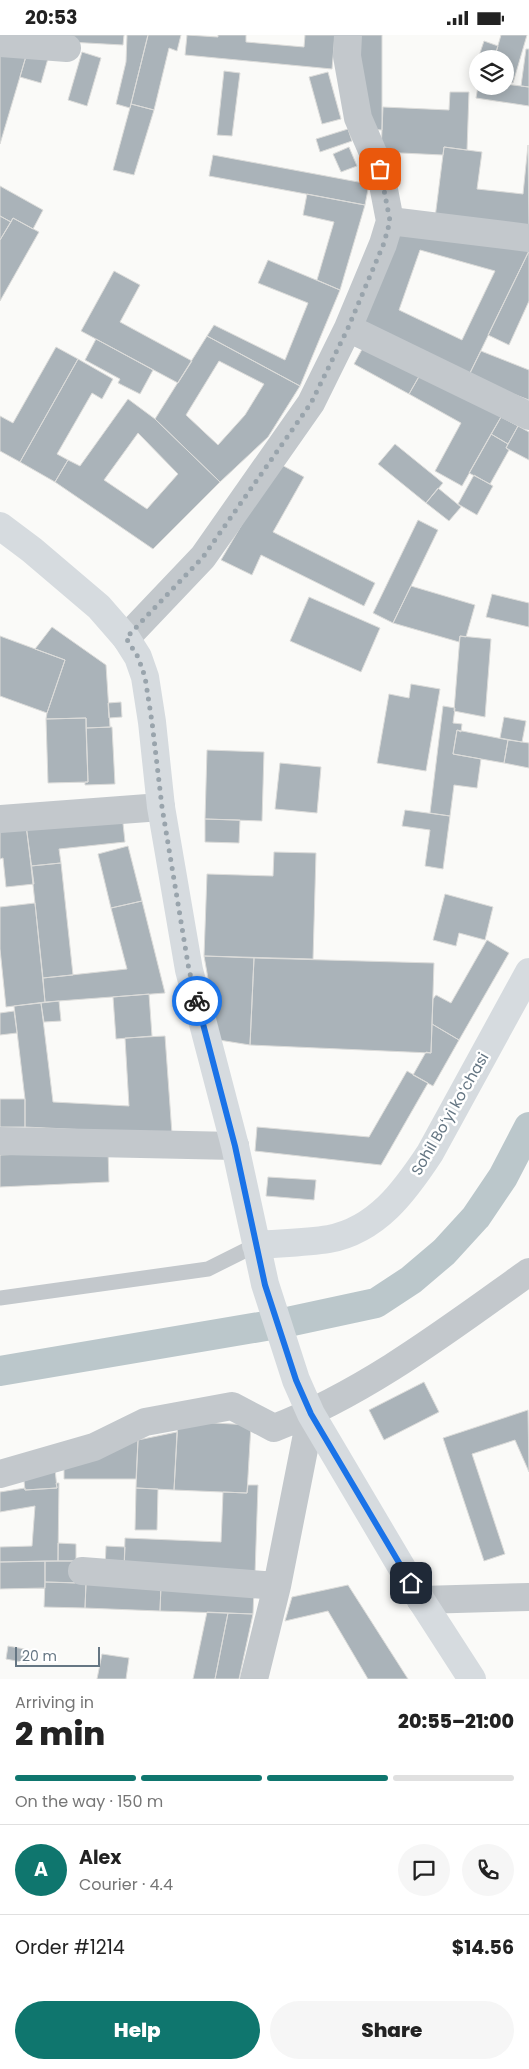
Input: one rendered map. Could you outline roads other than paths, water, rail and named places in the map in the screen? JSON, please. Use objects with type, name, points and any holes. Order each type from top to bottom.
[{"type":"main road","points":[[0,526],[70,581],[99,607],[126,638],[138,657],[145,677],[162,807],[189,970],[235,1146],[265,1285],[296,1380],[311,1414],[421,1600],[472,1679]]},
{"type":"main road","name":"Sohil Boʻyi koʻchasi","points":[[256,1245],[336,1237],[364,1226],[394,1203],[430,1153],[529,972]]},
{"type":"street","points":[[126,638],[203,557],[311,403],[348,328],[384,243],[390,221],[380,169],[358,118],[348,56],[348,35]]},
{"type":"street","points":[[0,43],[67,48]]},
{"type":"street","points":[[390,221],[529,238]]},
{"type":"street","points":[[348,328],[529,416]]},
{"type":"street","points":[[0,819],[162,807]]},
{"type":"street","points":[[0,1141],[235,1146]]},
{"type":"street","points":[[0,1474],[94,1447],[145,1422],[232,1406],[274,1428],[311,1414],[422,1348],[529,1271]]},
{"type":"street","points":[[254,1679],[277,1586],[311,1414]]},
{"type":"street","points":[[82,1571],[277,1586]]},
{"type":"street","points":[[421,1600],[529,1597]]},
{"type":"lane","points":[[0,1298],[208,1269],[256,1245]]},
{"type":"waterway","points":[[0,1371],[283,1323],[376,1303],[411,1280],[444,1252],[476,1217],[503,1177],[529,1127]]}]
